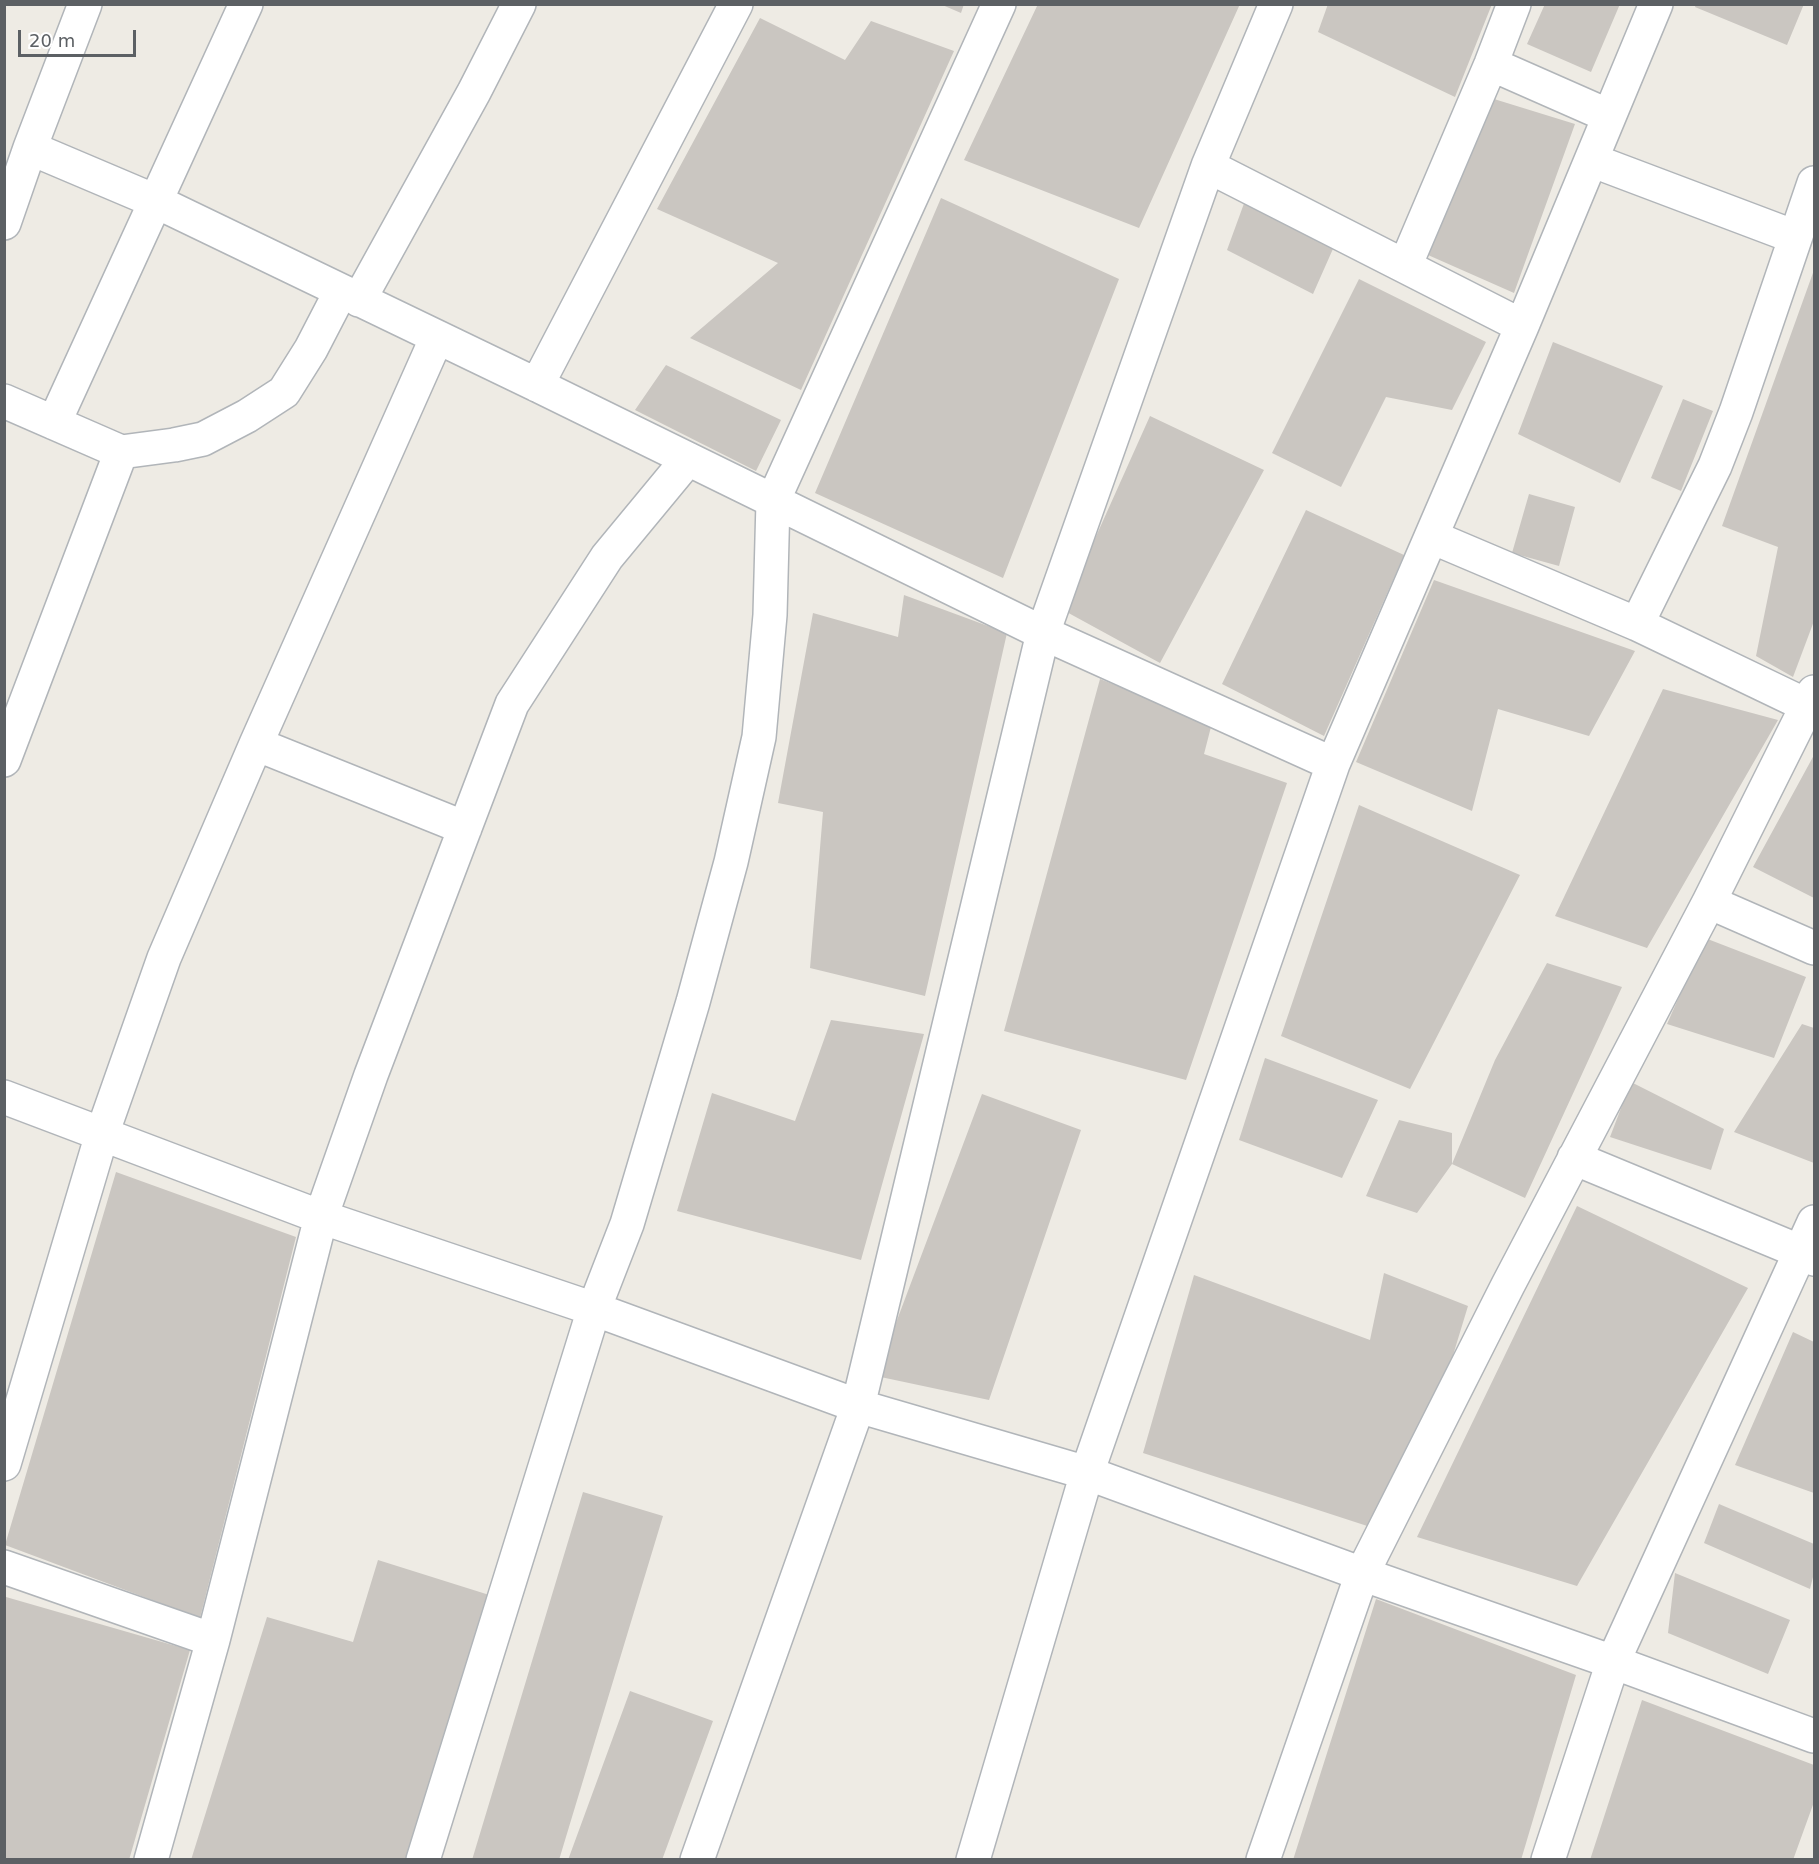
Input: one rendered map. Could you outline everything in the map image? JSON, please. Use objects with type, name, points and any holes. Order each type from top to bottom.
[{"type":"street","points":[[4,223],[85,4]]},
{"type":"street","points":[[54,423],[246,4]]},
{"type":"street","points":[[4,401],[121,452],[203,439],[247,416],[284,392],[311,349],[350,295],[474,92],[519,4]]},
{"type":"street","points":[[537,385],[736,4]]},
{"type":"street","points":[[423,1860],[594,1309],[627,1224],[693,1002],[731,862],[759,738],[770,615],[773,501],[999,4]]},
{"type":"street","points":[[698,1860],[858,1406],[1044,633],[1208,166],[1276,4]]},
{"type":"street","points":[[1404,266],[1491,64],[1514,4]]},
{"type":"street","points":[[973,1860],[1087,1473],[1333,764],[1522,326],[1656,4]]},
{"type":"street","points":[[1491,64],[1609,116]]},
{"type":"street","points":[[30,148],[155,201],[1044,633],[1333,764]]},
{"type":"street","points":[[1591,160],[1795,237]]},
{"type":"street","points":[[1208,166],[1522,326]]},
{"type":"street","points":[[1637,624],[1714,466],[1736,412],[1815,183]]},
{"type":"street","points":[[4,1464],[102,1134],[164,958],[436,337]]},
{"type":"street","points":[[4,760],[17,687],[121,452]]},
{"type":"street","points":[[151,1860],[213,1641],[321,1217],[371,1075],[512,704],[607,557],[688,459]]},
{"type":"street","points":[[1263,1860],[1362,1574],[1574,1158],[1813,702],[1432,537]]},
{"type":"street","points":[[256,744],[465,828]]},
{"type":"street","points":[[1709,902],[1815,948]]},
{"type":"street","points":[[4,1097],[321,1217],[594,1309],[858,1406],[1087,1473],[1815,1736]]},
{"type":"street","points":[[1574,1158],[1808,1255]]},
{"type":"street","points":[[1548,1860],[1612,1662],[1808,1255],[1815,1222]]},
{"type":"street","points":[[4,1567],[213,1641]]},
{"type":"building","points":[[940,4],[964,4],[961,13]]},
{"type":"building","points":[[1038,4],[1240,4],[1139,228],[964,160]]},
{"type":"building","points":[[1328,4],[1492,4],[1455,97],[1318,32]]},
{"type":"building","points":[[1545,4],[1620,4],[1591,72],[1527,44]]},
{"type":"building","points":[[1696,4],[1804,4],[1787,45],[1695,7]]},
{"type":"building","points":[[760,18],[845,60],[871,21],[954,51],[801,390],[690,338],[778,263],[657,209]]},
{"type":"building","points":[[1494,99],[1575,124],[1514,293],[1428,255]]},
{"type":"building","points":[[1250,187],[1340,233],[1313,294],[1227,250]]},
{"type":"building","points":[[941,198],[1119,279],[1003,578],[815,493]]},
{"type":"building","points":[[1814,270],[1814,621],[1793,677],[1756,656],[1778,547],[1722,526]]},
{"type":"building","points":[[1359,279],[1486,342],[1452,410],[1386,397],[1341,487],[1272,453]]},
{"type":"building","points":[[1553,342],[1663,386],[1620,483],[1518,434]]},
{"type":"building","points":[[666,365],[781,420],[756,471],[635,410]]},
{"type":"building","points":[[1683,399],[1713,411],[1681,491],[1651,478]]},
{"type":"building","points":[[1150,416],[1264,470],[1160,663],[1063,610]]},
{"type":"building","points":[[1529,494],[1575,507],[1559,566],[1512,553]]},
{"type":"building","points":[[1306,510],[1404,555],[1324,736],[1222,684]]},
{"type":"building","points":[[1434,580],[1635,651],[1589,736],[1498,709],[1472,811],[1356,762]]},
{"type":"building","points":[[904,595],[1007,633],[925,996],[810,968],[823,812],[778,803],[813,613],[898,637]]},
{"type":"building","points":[[1100,679],[1212,723],[1204,754],[1287,783],[1186,1080],[1004,1031]]},
{"type":"building","points":[[1663,689],[1778,720],[1647,948],[1555,916]]},
{"type":"building","points":[[1814,755],[1814,898],[1753,867]]},
{"type":"building","points":[[1359,805],[1520,875],[1410,1089],[1281,1036]]},
{"type":"building","points":[[1705,938],[1806,977],[1774,1058],[1667,1024]]},
{"type":"building","points":[[1547,963],[1622,987],[1525,1198],[1452,1164],[1495,1060]]},
{"type":"building","points":[[831,1020],[924,1034],[861,1260],[677,1211],[712,1093],[795,1121]]},
{"type":"building","points":[[1802,1024],[1814,1028],[1814,1163],[1734,1132]]},
{"type":"building","points":[[1265,1058],[1378,1100],[1342,1178],[1239,1140]]},
{"type":"building","points":[[1631,1082],[1724,1129],[1711,1170],[1610,1137]]},
{"type":"building","points":[[982,1094],[1081,1130],[989,1400],[876,1376]]},
{"type":"building","points":[[1399,1120],[1452,1133],[1452,1164],[1417,1213],[1366,1196]]},
{"type":"building","points":[[116,1172],[296,1237],[200,1618],[5,1545]]},
{"type":"building","points":[[1577,1206],[1748,1288],[1577,1586],[1417,1537]]},
{"type":"building","points":[[1384,1273],[1468,1306],[1398,1536],[1143,1453],[1194,1275],[1370,1340]]},
{"type":"building","points":[[1793,1332],[1814,1342],[1814,1493],[1735,1465]]},
{"type":"building","points":[[583,1492],[663,1516],[559,1860],[472,1860]]},
{"type":"building","points":[[1719,1504],[1814,1544],[1814,1573],[1810,1589],[1704,1543]]},
{"type":"building","points":[[378,1560],[502,1599],[420,1860],[191,1860],[267,1617],[353,1642]]},
{"type":"building","points":[[1675,1573],[1790,1620],[1768,1674],[1668,1633]]},
{"type":"building","points":[[6,1597],[190,1650],[129,1860],[4,1860],[4,1603]]},
{"type":"building","points":[[1376,1599],[1576,1675],[1521,1860],[1293,1860]]},
{"type":"building","points":[[630,1691],[713,1721],[662,1860],[568,1860]]},
{"type":"building","points":[[1642,1700],[1814,1765],[1814,1802],[1793,1860],[1590,1860]]}]
